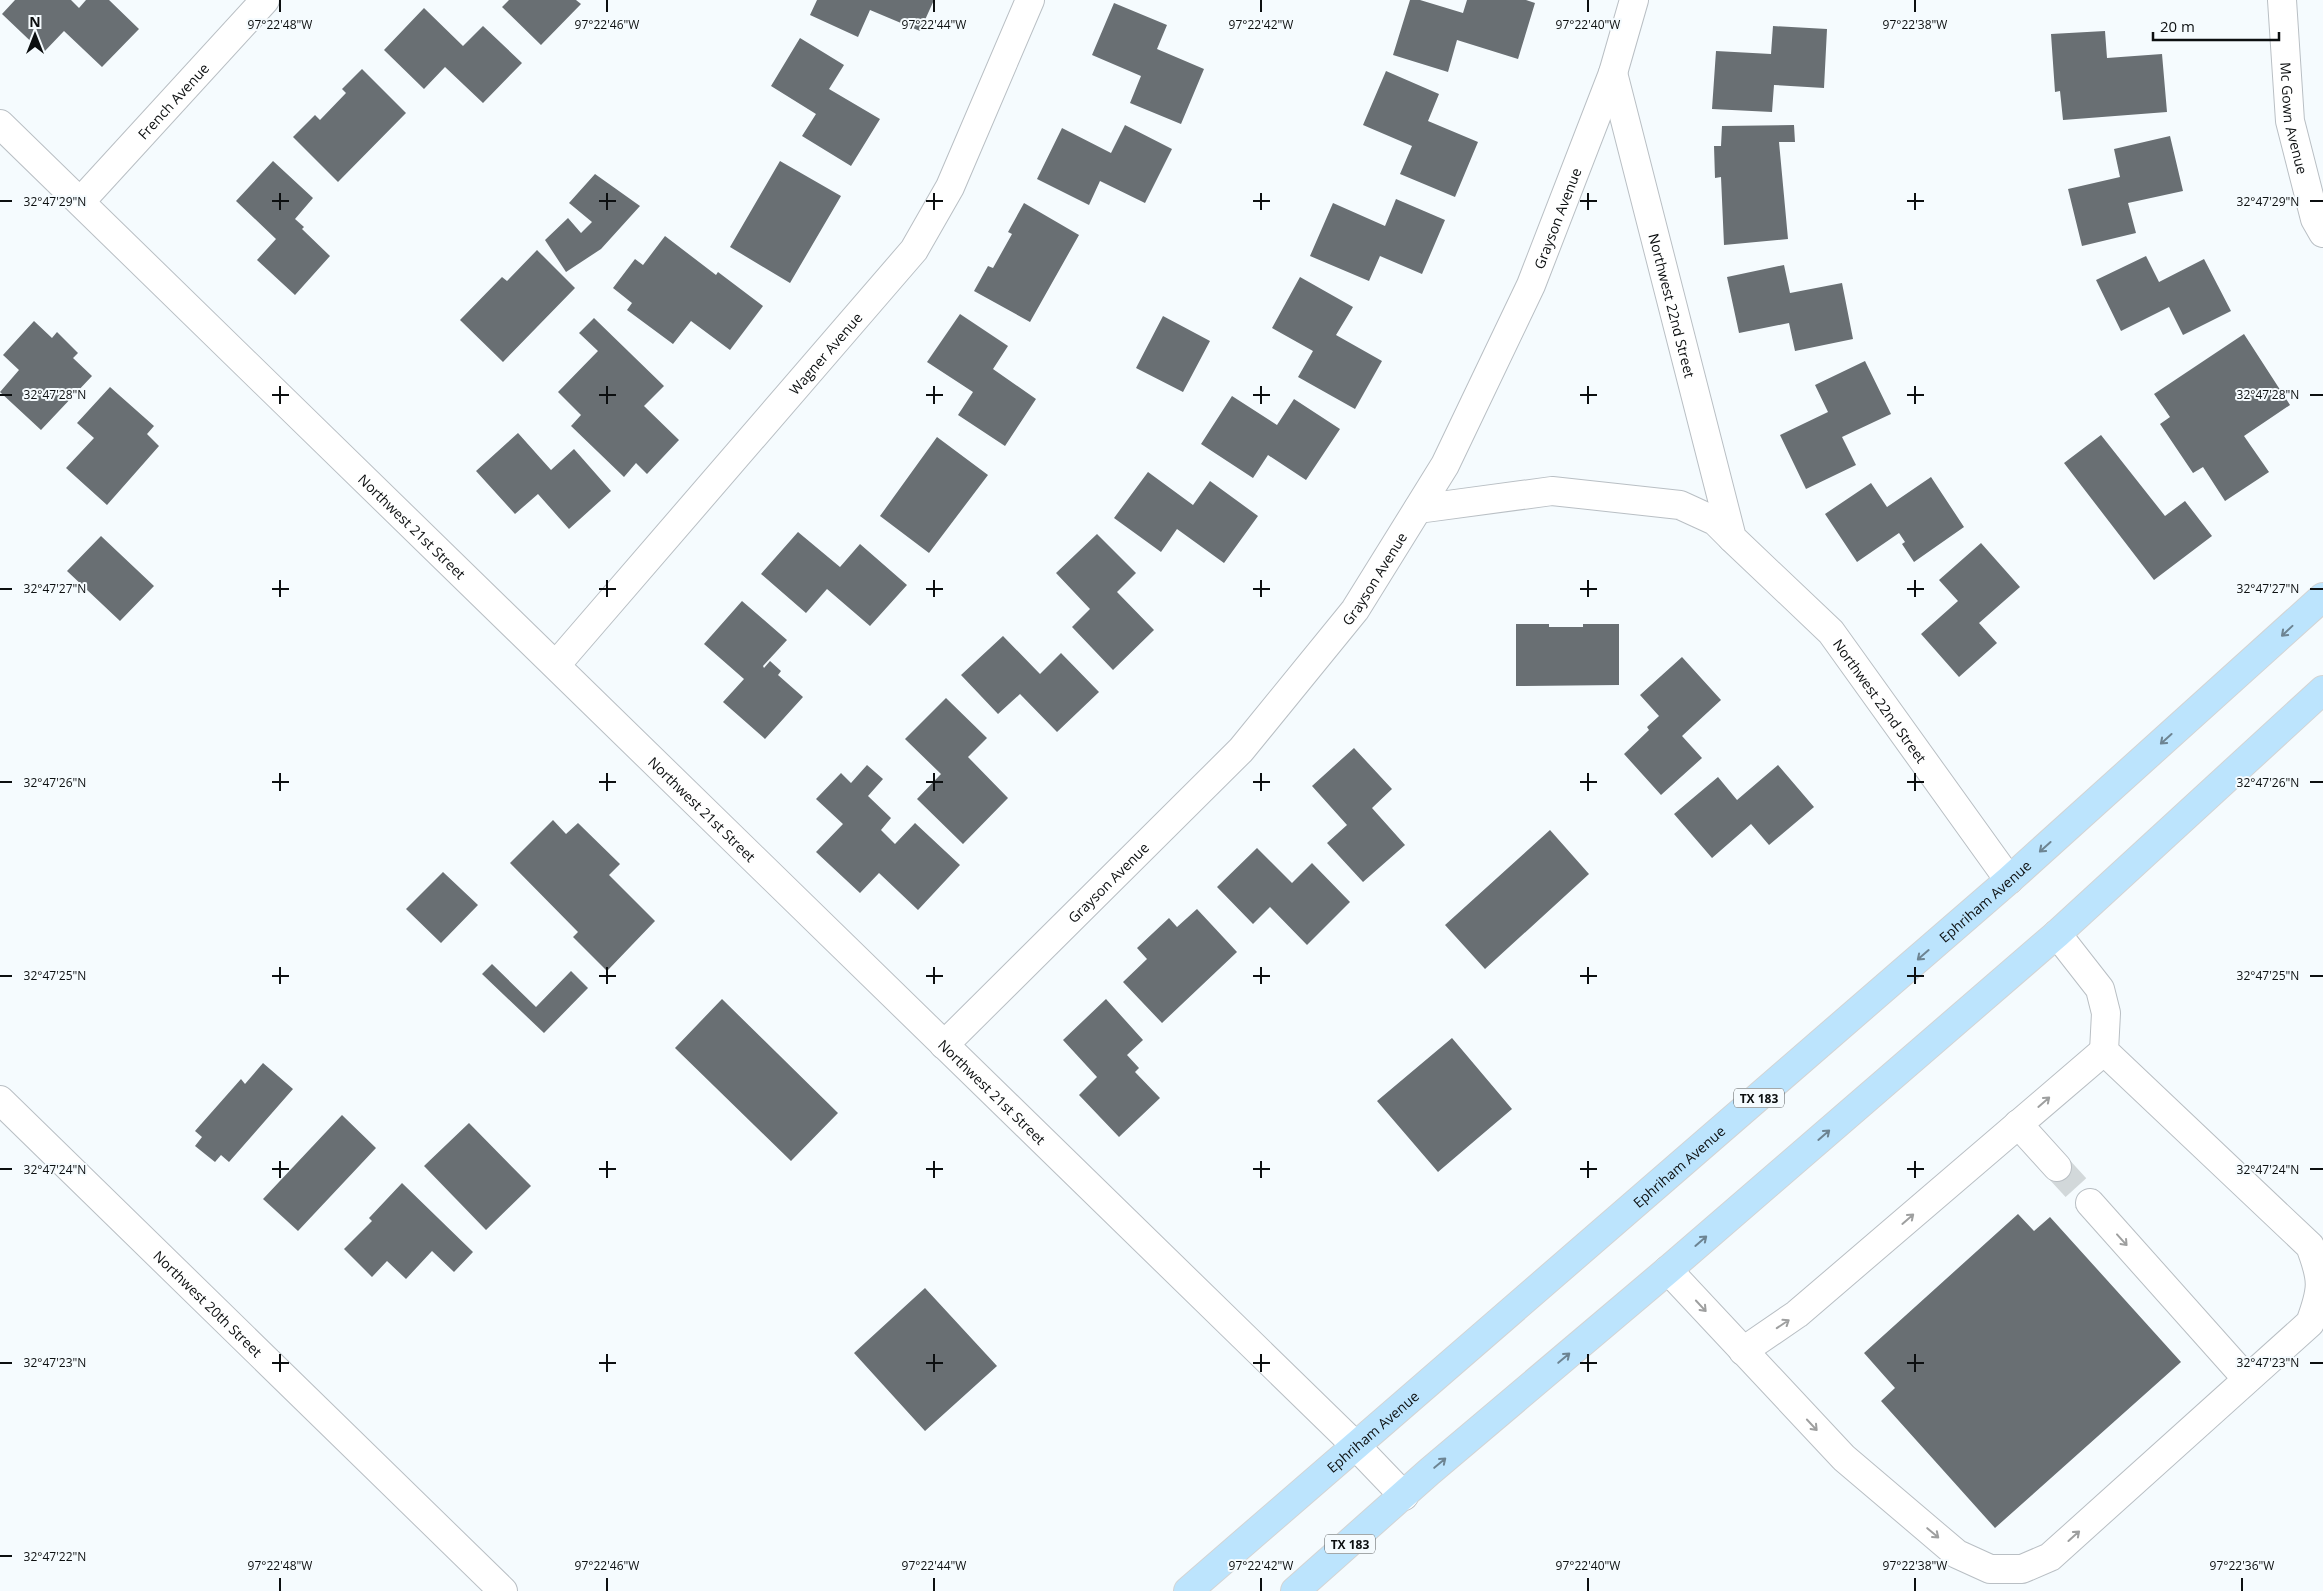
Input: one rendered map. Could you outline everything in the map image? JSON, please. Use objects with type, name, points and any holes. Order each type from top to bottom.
[{"type":"main road","name":"Ephriham Avenue","points":[[1188,1591],[1357,1447],[2009,880],[2323,597]]},
{"type":"main road","name":"TX 183","points":[[1295,1591],[1436,1466],[1668,1270],[2057,934],[2323,690]]},
{"type":"street","name":"French Avenue","points":[[81,201],[264,0]]},
{"type":"street","name":"Wagner Avenue","points":[[556,665],[914,250],[950,187],[1030,0]]},
{"type":"street","name":"Grayson Avenue","points":[[944,1044],[1241,750],[1354,610],[1445,466],[1530,285],[1613,73],[1634,0]]},
{"type":"street","name":"Mc Gown Avenue","points":[[2282,0],[2290,121],[2315,219],[2323,233]]},
{"type":"street","name":"Northwest 22nd Street","points":[[1613,73],[1732,538]]},
{"type":"street","name":"Northwest 21st Street","points":[[0,124],[1357,1447],[1404,1496]]},
{"type":"street","name":"Northwest 22nd Street","points":[[1418,509],[1552,491],[1680,505],[1715,520],[1831,632],[2009,880]]},
{"type":"street","points":[[1743,1351],[1797,1314],[2104,1051],[2106,1013],[2100,989],[2057,934]]},
{"type":"street","points":[[1668,1270],[1844,1458],[1957,1554],[1990,1568],[2022,1569],[2050,1557],[2310,1322],[2319,1305],[2323,1281],[2310,1246],[2104,1051]]},
{"type":"street","name":"Northwest 20th Street","points":[[0,1100],[503,1591]]},
{"type":"street","points":[[2018,1124],[2057,1167]]},
{"type":"street","points":[[2090,1203],[2247,1379]]},
{"type":"building","points":[[15,0],[71,0],[79,8],[86,0],[109,0],[139,29],[102,67],[64,31],[43,53],[2,14]]},
{"type":"building","points":[[509,0],[576,0],[581,4],[541,45],[502,7]]},
{"type":"building","points":[[817,0],[934,0],[920,31],[870,10],[858,37],[810,15]]},
{"type":"building","points":[[1410,0],[1420,0],[1463,13],[1467,0],[1526,0],[1535,3],[1518,59],[1457,40],[1448,72],[1393,55]]},
{"type":"building","points":[[1114,3],[1167,25],[1157,49],[1204,69],[1181,124],[1130,103],[1141,76],[1092,55]]},
{"type":"building","points":[[424,8],[463,46],[483,26],[522,63],[483,103],[445,67],[424,89],[384,50]]},
{"type":"building","points":[[1773,26],[1827,29],[1824,88],[1774,85],[1772,112],[1712,109],[1716,51],[1771,54]]},
{"type":"building","points":[[2105,31],[2107,58],[2162,54],[2167,112],[2063,120],[2060,91],[2055,92],[2051,34]]},
{"type":"building","points":[[800,38],[844,65],[829,89],[880,119],[851,166],[802,136],[816,114],[771,86]]},
{"type":"building","points":[[362,69],[406,113],[338,182],[293,137],[315,115],[320,120],[346,93],[342,89]]},
{"type":"building","points":[[1386,71],[1439,94],[1428,121],[1478,142],[1455,197],[1400,174],[1412,146],[1363,125]]},
{"type":"building","points":[[1125,125],[1172,149],[1145,203],[1100,181],[1089,205],[1037,179],[1062,128],[1111,153]]},
{"type":"building","points":[[1794,125],[1795,142],[1779,142],[1788,239],[1724,245],[1721,177],[1715,178],[1714,146],[1721,146],[1722,126]]},
{"type":"building","points":[[2170,136],[2183,191],[2128,203],[2136,233],[2082,246],[2068,189],[2120,177],[2114,149]]},
{"type":"building","points":[[273,161],[313,198],[295,219],[304,227],[302,229],[330,256],[295,295],[257,260],[276,239],[236,201]]},
{"type":"building","points":[[780,161],[841,196],[790,283],[730,247]]},
{"type":"building","points":[[595,174],[640,206],[601,249],[566,272],[545,240],[568,218],[581,233],[592,222],[569,203]]},
{"type":"building","points":[[1396,199],[1445,220],[1422,274],[1380,256],[1369,281],[1310,256],[1333,203],[1385,226]]},
{"type":"building","points":[[1024,203],[1079,235],[1030,322],[974,291],[988,266],[993,268],[1012,234],[1008,232]]},
{"type":"building","points":[[665,236],[716,275],[718,272],[763,306],[730,350],[691,321],[673,344],[627,310],[632,303],[613,288],[635,259],[643,265]]},
{"type":"building","points":[[537,250],[575,288],[503,362],[460,320],[502,277],[507,281]]},
{"type":"building","points":[[2146,256],[2159,282],[2204,259],[2231,311],[2183,335],[2169,307],[2121,331],[2096,280]]},
{"type":"building","points":[[1784,265],[1790,293],[1842,283],[1853,339],[1795,351],[1789,323],[1739,333],[1727,277]]},
{"type":"building","points":[[1300,277],[1353,307],[1336,335],[1382,361],[1355,409],[1298,377],[1313,351],[1272,328]]},
{"type":"building","points":[[960,314],[1008,346],[993,369],[1036,399],[1005,446],[958,415],[973,392],[927,362]]},
{"type":"building","points":[[1163,316],[1210,341],[1183,392],[1136,368]]},
{"type":"building","points":[[594,318],[664,386],[644,406],[679,440],[647,474],[636,463],[624,477],[571,426],[581,415],[558,392],[598,351],[579,333]]},
{"type":"building","points":[[34,321],[52,338],[57,332],[78,353],[73,358],[92,376],[41,430],[0,392],[19,370],[3,355]]},
{"type":"building","points":[[2244,334],[2290,405],[2244,436],[2269,472],[2225,501],[2203,467],[2193,473],[2160,424],[2170,417],[2154,394]]},
{"type":"building","points":[[1865,361],[1891,414],[1842,437],[1856,465],[1806,489],[1780,435],[1828,412],[1815,385]]},
{"type":"building","points":[[110,387],[154,426],[147,434],[159,446],[107,505],[66,468],[94,438],[77,423]]},
{"type":"building","points":[[1232,396],[1277,425],[1294,399],[1340,429],[1306,480],[1268,455],[1253,478],[1201,444]]},
{"type":"building","points":[[518,433],[551,470],[574,449],[611,491],[569,529],[538,494],[515,514],[476,471]]},
{"type":"building","points":[[2101,435],[2165,516],[2185,501],[2212,536],[2154,580],[2064,463]]},
{"type":"building","points":[[937,437],[988,475],[929,553],[880,516]]},
{"type":"building","points":[[1148,472],[1193,505],[1210,481],[1258,516],[1224,563],[1177,529],[1161,552],[1114,518]]},
{"type":"building","points":[[1931,477],[1964,527],[1914,562],[1902,544],[1905,542],[1899,533],[1857,562],[1825,514],[1871,483],[1887,507]]},
{"type":"building","points":[[798,532],[840,567],[860,544],[907,585],[870,626],[827,589],[806,613],[761,574]]},
{"type":"building","points":[[1097,534],[1136,573],[1117,592],[1154,630],[1113,670],[1072,627],[1090,609],[1056,573]]},
{"type":"building","points":[[101,536],[154,586],[120,621],[67,571]]},
{"type":"building","points":[[1981,543],[2020,587],[1979,623],[1997,643],[1959,677],[1921,634],[1958,601],[1939,580]]},
{"type":"building","points":[[742,601],[787,640],[763,666],[764,668],[770,661],[781,671],[778,675],[803,697],[765,739],[723,702],[744,679],[704,644]]},
{"type":"building","points":[[1516,624],[1549,624],[1549,627],[1583,627],[1583,624],[1619,624],[1619,685],[1516,686]]},
{"type":"building","points":[[1003,636],[1040,674],[1061,653],[1099,692],[1057,732],[1020,694],[998,714],[961,675]]},
{"type":"building","points":[[1682,657],[1721,700],[1682,736],[1702,758],[1661,795],[1624,754],[1649,730],[1647,727],[1659,716],[1640,695]]},
{"type":"building","points":[[946,698],[987,738],[968,757],[1008,798],[963,844],[917,799],[941,774],[905,739]]},
{"type":"building","points":[[1354,748],[1392,789],[1372,808],[1405,845],[1363,882],[1327,843],[1347,825],[1312,786]]},
{"type":"building","points":[[867,765],[883,779],[868,796],[891,818],[881,830],[895,844],[915,823],[960,865],[918,910],[879,873],[860,893],[816,852],[843,824],[816,799],[841,773],[851,783]]},
{"type":"building","points":[[1778,765],[1814,807],[1769,845],[1751,824],[1712,858],[1674,814],[1718,777],[1737,800]]},
{"type":"building","points":[[553,820],[566,834],[578,823],[620,864],[609,875],[655,921],[607,971],[573,937],[578,932],[510,863]]},
{"type":"building","points":[[1550,830],[1589,874],[1485,969],[1445,925]]},
{"type":"building","points":[[1257,848],[1292,883],[1312,863],[1350,902],[1307,945],[1270,907],[1253,924],[1217,887]]},
{"type":"building","points":[[443,872],[478,905],[441,943],[406,909]]},
{"type":"building","points":[[1197,909],[1237,952],[1162,1023],[1123,982],[1147,959],[1137,948],[1169,918],[1177,927]]},
{"type":"building","points":[[492,964],[536,1007],[571,971],[588,988],[544,1033],[482,974]]},
{"type":"building","points":[[722,999],[838,1113],[791,1161],[675,1048]]},
{"type":"building","points":[[1106,999],[1143,1040],[1127,1055],[1139,1068],[1135,1072],[1160,1098],[1119,1137],[1079,1095],[1097,1077],[1063,1040]]},
{"type":"building","points":[[1452,1038],[1512,1109],[1438,1172],[1377,1101]]},
{"type":"building","points":[[263,1063],[293,1089],[229,1162],[221,1155],[215,1162],[195,1146],[202,1137],[195,1131],[241,1079],[245,1084]]},
{"type":"building","points":[[342,1115],[376,1148],[298,1231],[263,1199]]},
{"type":"building","points":[[469,1123],[531,1186],[486,1230],[424,1166]]},
{"type":"building","points":[[402,1183],[473,1252],[454,1272],[432,1251],[406,1279],[387,1261],[372,1277],[344,1249],[372,1221],[369,1218]]},
{"type":"building","points":[[2018,1214],[2034,1231],[2050,1217],[2181,1362],[1995,1528],[1881,1401],[1895,1388],[1864,1353]]},
{"type":"building","points":[[925,1288],[997,1366],[925,1431],[854,1353]]},
{"type":"tunnel","points":[[2057,1167],[2090,1203]]}]
